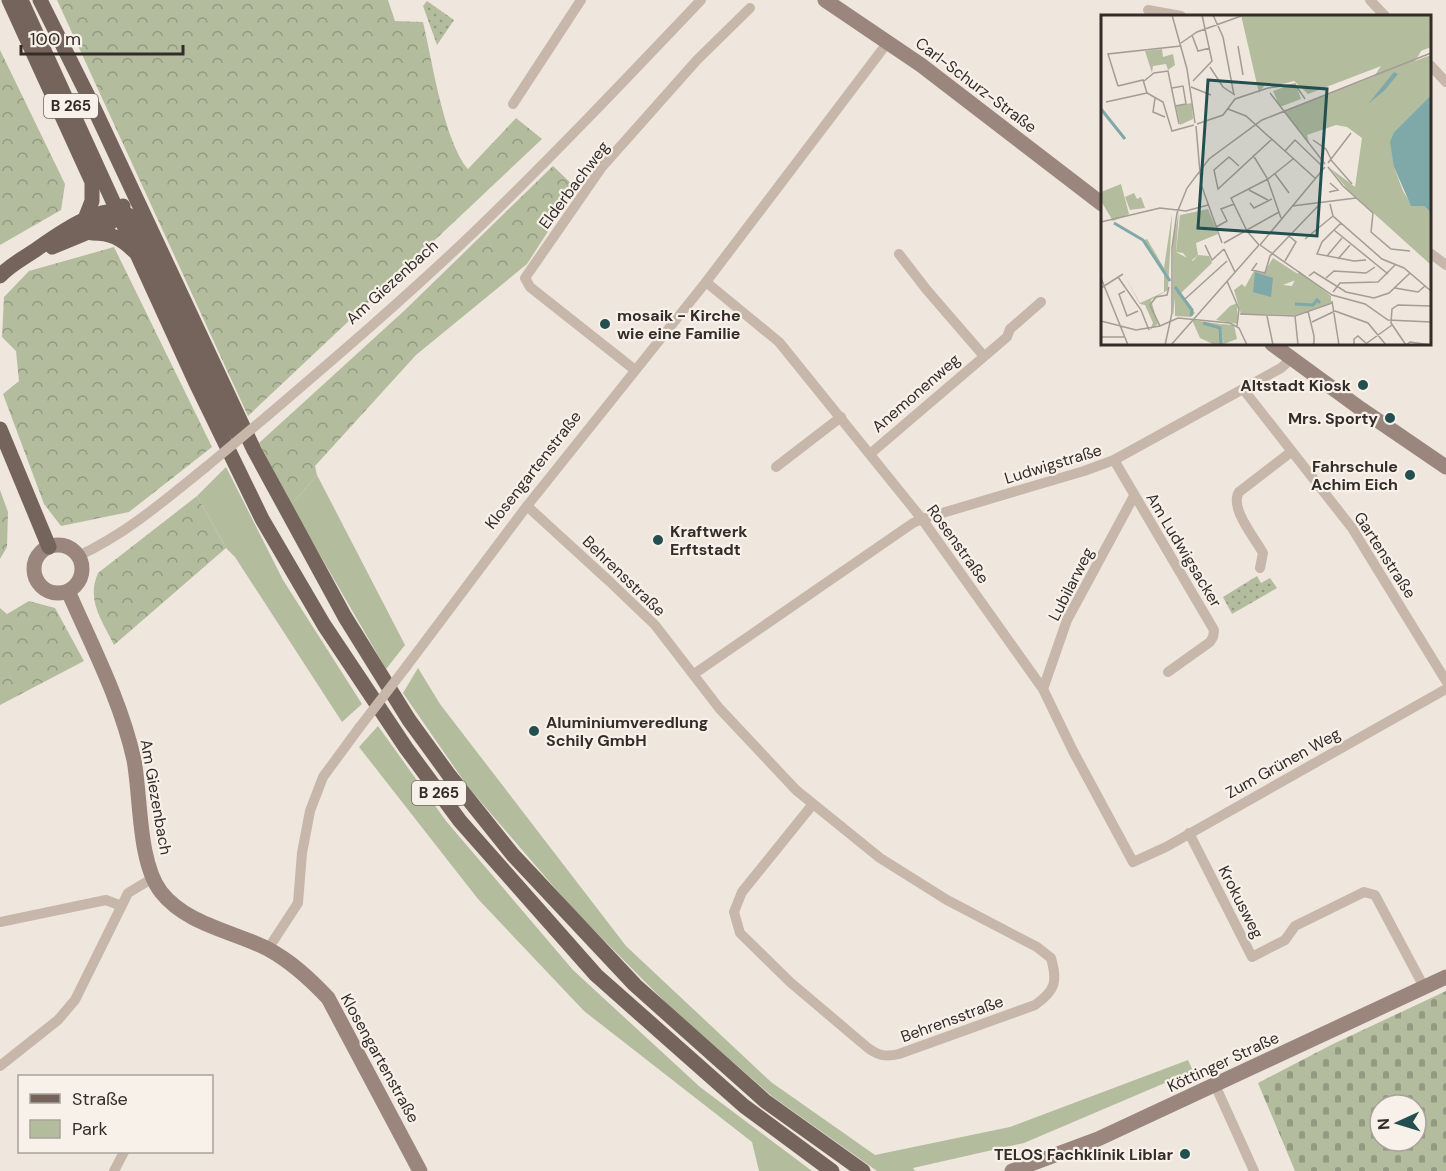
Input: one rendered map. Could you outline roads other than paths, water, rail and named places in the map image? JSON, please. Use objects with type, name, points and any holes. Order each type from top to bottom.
[{"type":"main road","points":[[9,0],[92,182],[92,201],[87,226]]},
{"type":"main road","name":"B 265","points":[[21,0],[234,464],[268,529],[324,625],[406,748],[460,821],[596,975],[744,1106],[832,1171]]},
{"type":"main road","name":"B 265","points":[[40,0],[92,104],[229,399],[291,521],[350,626],[409,720],[448,775],[513,855],[635,985],[765,1101],[863,1171]]},
{"type":"main road","points":[[0,276],[18,260],[32,252],[87,226],[110,223],[120,213],[124,196],[100,138],[92,104]]},
{"type":"main road","points":[[120,213],[130,216],[135,222],[222,410],[274,500],[291,521]]},
{"type":"main road","name":"B 265","points":[[87,226],[118,238],[140,258]]},
{"type":"main road","points":[[0,429],[49,547]]},
{"type":"street","points":[[513,104],[581,0]]},
{"type":"street","name":"Am Giezenbach","points":[[78,556],[98,547],[135,523],[206,467],[342,352],[471,236],[587,120],[701,0]]},
{"type":"street","name":"Carl-Schurz-Straße","points":[[825,0],[931,72],[1101,203]]},
{"type":"street","points":[[1370,0],[1384,15]]},
{"type":"street","name":"Elderbachweg","points":[[635,370],[530,287],[525,278],[602,167],[698,60],[750,8]]},
{"type":"street","points":[[1148,9],[1176,15]]},
{"type":"street","name":"Klosengartenstraße","points":[[268,950],[298,903],[310,811],[323,777],[527,506],[706,282],[888,42]]},
{"type":"street","points":[[1431,66],[1446,82]]},
{"type":"street","name":"Anemonenweg","points":[[899,254],[926,290],[983,355]]},
{"type":"street","points":[[1431,254],[1446,265]]},
{"type":"street","name":"Rosenstraße","points":[[706,282],[779,342],[922,519],[1043,689],[1073,752],[1133,862]]},
{"type":"street","name":"Anemonenweg","points":[[870,454],[1006,337],[1010,329],[1041,302]]},
{"type":"street","points":[[1273,345],[1361,410],[1446,467]]},
{"type":"street","name":"Ludwigstraße","points":[[694,674],[922,519],[1114,460],[1281,368],[1292,359]]},
{"type":"street","name":"Gartenstraße","points":[[1243,389],[1352,528],[1446,681]]},
{"type":"street","points":[[776,467],[841,417]]},
{"type":"street","points":[[1260,568],[1263,553],[1236,508],[1236,496],[1291,452]]},
{"type":"street","name":"Am Ludwigsacker","points":[[1114,460],[1214,630],[1214,637],[1210,642],[1168,672]]},
{"type":"street","name":"Lubilarweg","points":[[1043,689],[1067,620],[1134,496]]},
{"type":"street","name":"Behrensstraße","points":[[527,506],[655,625],[719,708],[796,790],[880,858],[947,900],[1037,947],[1051,958],[1055,982],[1050,994],[1035,1005],[899,1054],[887,1057],[868,1048],[790,982],[740,933],[734,912],[742,892],[813,804]]},
{"type":"street","points":[[65,546],[78,556],[81,562],[81,576],[76,585],[68,591],[51,592],[35,578],[35,561],[43,550],[49,547],[65,546]]},
{"type":"street","name":"Am Giezenbach","points":[[0,1066],[58,1020],[75,1000],[128,893],[153,878],[146,854],[134,760],[119,709],[68,591]]},
{"type":"street","name":"Zum Grünen Weg","points":[[1133,862],[1446,689]]},
{"type":"street","name":"Krokusweg","points":[[1189,833],[1252,957],[1285,940],[1294,926],[1364,892],[1375,895],[1424,987]]},
{"type":"street","name":"Klosengartenstraße","points":[[153,878],[168,900],[194,919],[268,950],[306,975],[328,998],[420,1171]]},
{"type":"street","points":[[0,922],[106,900],[121,906]]},
{"type":"street","name":"Köttinger Straße","points":[[1012,1171],[1098,1139],[1446,977]]},
{"type":"street","points":[[1215,1085],[1254,1171]]},
{"type":"street","points":[[114,1171],[123,1153]]},
{"type":"place","name":"mosaik - Kirche wie eine Familie","points":[[605,324]]},
{"type":"place","name":"Altstadt Kiosk","points":[[1363,385]]},
{"type":"place","name":"Mrs. Sporty","points":[[1390,418]]},
{"type":"place","name":"Fahrschule Achim Eich","points":[[1410,475]]},
{"type":"place","name":"Kraftwerk Erftstadt","points":[[658,540]]},
{"type":"place","name":"Aluminiumveredlung Schily GmbH","points":[[534,731]]},
{"type":"place","name":"TELOS Fachklinik Liblar","points":[[1185,1154]]}]
